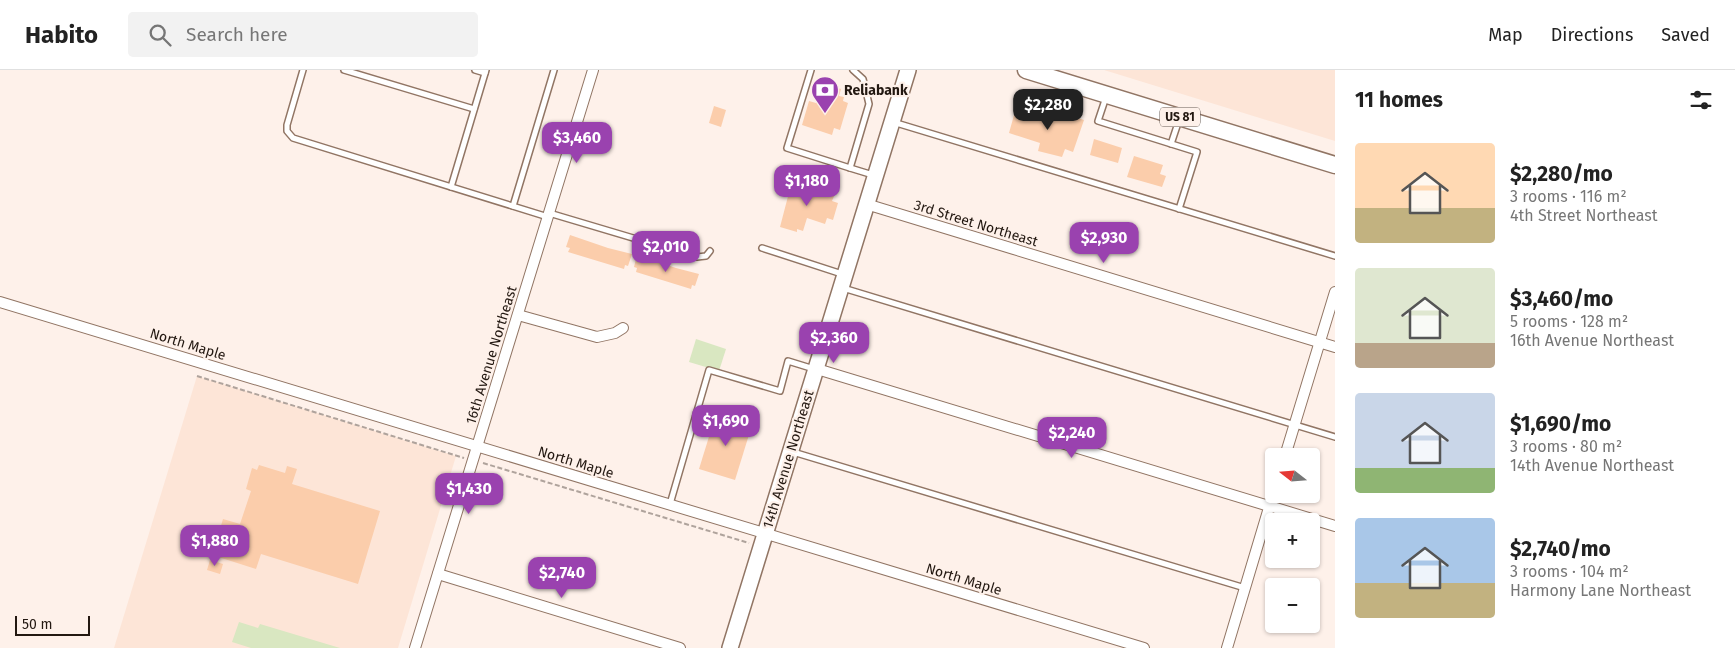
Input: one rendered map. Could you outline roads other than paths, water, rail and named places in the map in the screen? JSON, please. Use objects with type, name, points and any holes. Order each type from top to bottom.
[{"type":"main road","name":"14th Avenue Northeast","points":[[730,648],[908,70]]},
{"type":"main road","name":"US 81","points":[[1026,70],[1335,165]]},
{"type":"street","name":"16th Avenue Northeast","points":[[415,648],[593,70]]},
{"type":"street","name":"3rd Street Northeast","points":[[866,204],[1335,347]]},
{"type":"street","points":[[1286,448],[1335,292]]},
{"type":"street","name":"North Maple","points":[[0,302],[1144,648]]},
{"type":"street","points":[[518,315],[596,337],[615,334],[623,328]]},
{"type":"street","points":[[816,369],[1335,526]]},
{"type":"street","points":[[1227,648],[1270,503]]},
{"type":"street","points":[[438,574],[680,648]]},
{"type":"lane","points":[[303,70],[287,125],[293,138],[513,206],[696,257],[706,256],[710,251]]},
{"type":"lane","points":[[344,70],[474,109]]},
{"type":"lane","points":[[450,187],[485,72],[475,70]]},
{"type":"lane","points":[[513,206],[554,70]]},
{"type":"lane","points":[[811,70],[787,148],[875,176]]},
{"type":"lane","points":[[850,168],[869,104],[863,79],[853,70]]},
{"type":"lane","points":[[1107,95],[1098,121],[1197,152],[1179,209]]},
{"type":"lane","points":[[1171,144],[1180,117]]},
{"type":"lane","points":[[892,122],[1335,256]]},
{"type":"lane","points":[[762,248],[843,281],[1335,437]]},
{"type":"lane","points":[[670,505],[709,370],[780,391],[788,361],[816,369]]},
{"type":"lane","points":[[791,452],[1245,588]]},
{"type":"place","name":"Reliabank","points":[[825,114]]}]
